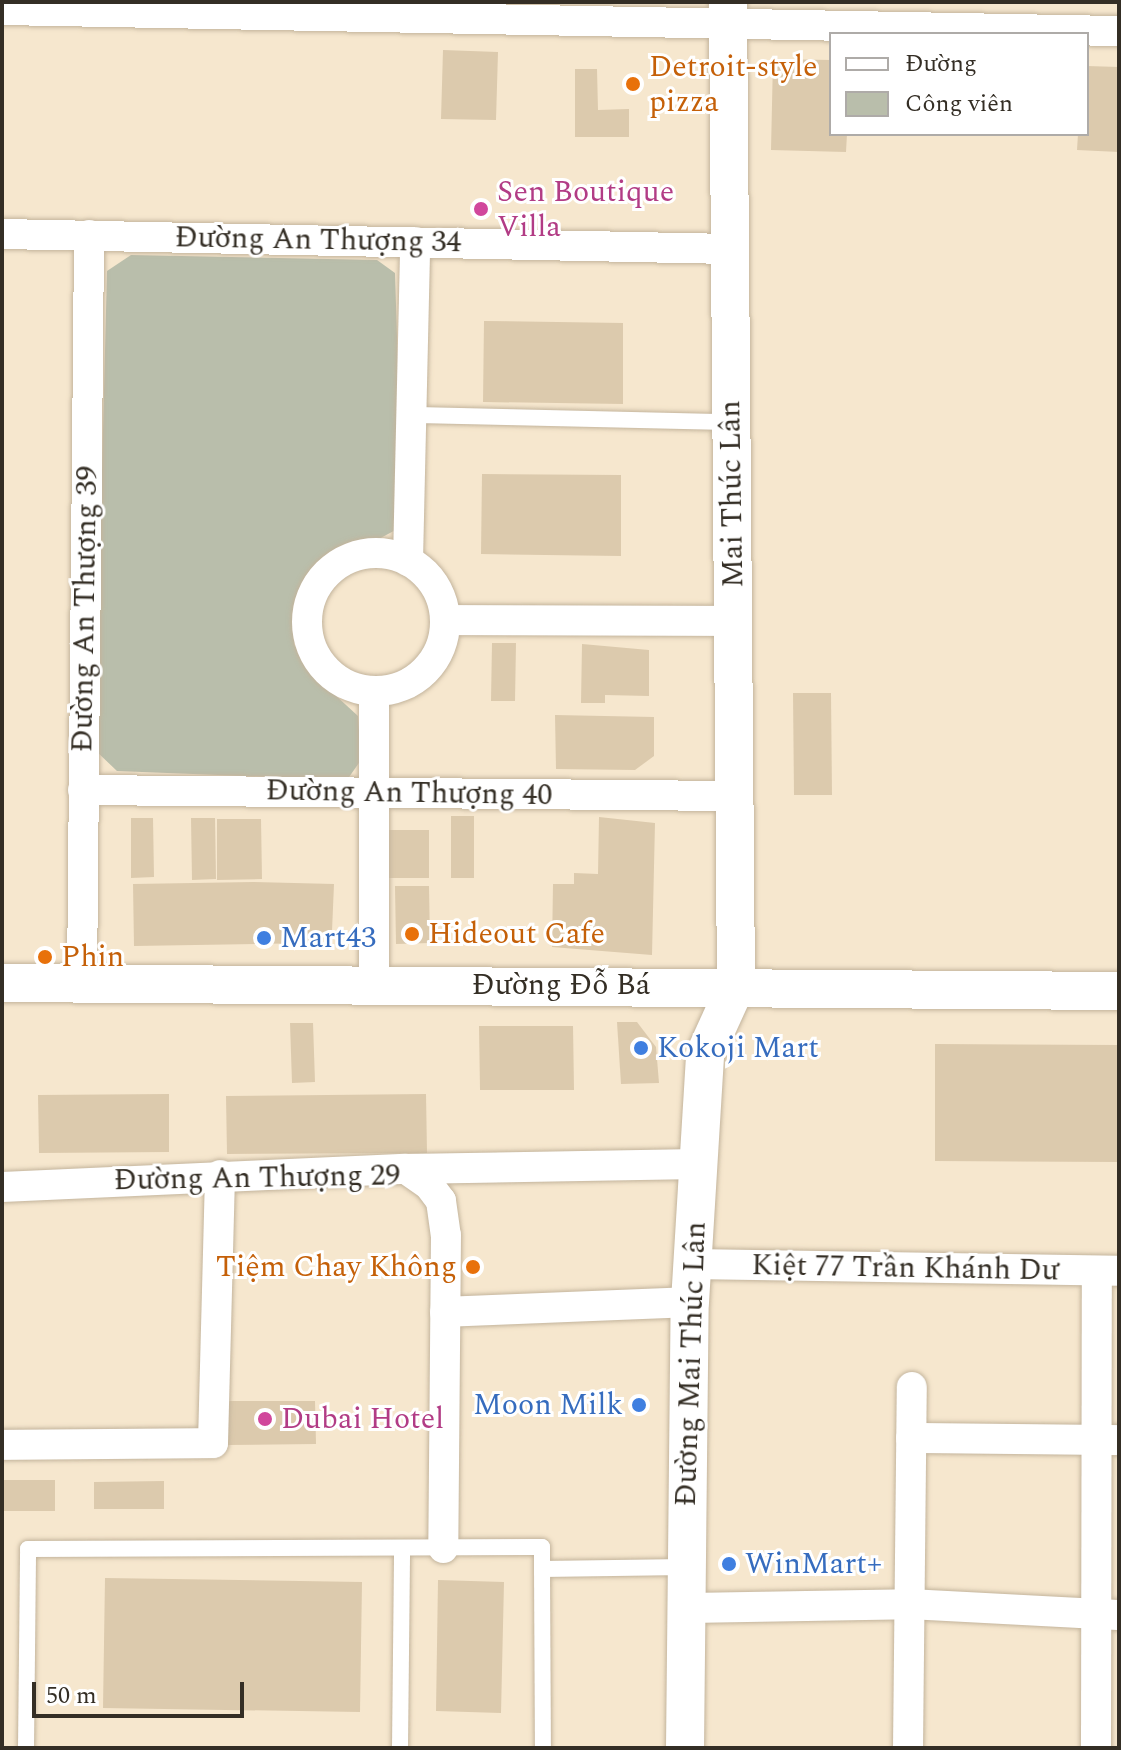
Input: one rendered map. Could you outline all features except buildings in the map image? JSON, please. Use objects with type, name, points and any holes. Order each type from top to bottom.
[{"type":"street","points":[[2,10],[467,10],[963,15],[1115,21]]},
{"type":"street","name":"Mai Thúc Lân","points":[[728,13],[736,986]]},
{"type":"street","name":"Đường An Thượng 34","points":[[2,234],[730,249]]},
{"type":"street","name":"Đường An Thượng 39","points":[[82,983],[89,235]]},
{"type":"street","points":[[408,561],[414,415],[415,242]]},
{"type":"street","points":[[386,554],[408,561],[435,585],[446,620],[443,642],[425,670],[397,688],[374,691],[342,681],[318,658],[309,638],[310,605],[325,575],[343,562],[386,554]]},
{"type":"street","points":[[446,620],[733,621]]},
{"type":"street","points":[[374,691],[374,985]]},
{"type":"street","name":"Đường An Thượng 40","points":[[83,790],[734,796]]},
{"type":"street","name":"Đường Đỗ Bá","points":[[2,983],[1119,991]]},
{"type":"street","name":"Đường Mai Thúc Lân","points":[[685,1748],[691,1264],[705,1054],[736,986]]},
{"type":"street","points":[[406,1169],[698,1164]]},
{"type":"street","name":"Đường An Thượng 29","points":[[2,1187],[406,1169],[441,1201],[445,1312],[443,1548]]},
{"type":"street","points":[[2,1445],[213,1443],[220,1175]]},
{"type":"street","name":"Kiệt 77 Trần Khánh Dư","points":[[691,1264],[1108,1271]]},
{"type":"street","points":[[1096,1748],[1109,1614],[1108,1271]]},
{"type":"street","points":[[445,1312],[690,1302]]},
{"type":"street","points":[[908,1748],[912,1387]]},
{"type":"street","points":[[911,1438],[1109,1440]]},
{"type":"street","points":[[689,1608],[909,1604],[1109,1614]]},
{"type":"lane","points":[[414,415],[731,422]]},
{"type":"lane","points":[[26,1748],[28,1549],[542,1547],[543,1748]]},
{"type":"lane","points":[[400,1748],[402,1549]]},
{"type":"lane","points":[[542,1569],[686,1567]]},
{"type":"green space","points":[[131,255],[377,260],[395,273],[403,526],[375,541],[338,548],[313,568],[297,605],[294,644],[308,670],[358,716],[361,760],[347,780],[117,771],[95,750],[107,271]]},
{"type":"place","name":"Detroit-style pizza","points":[[633,84]]},
{"type":"place","name":"Sen Boutique Villa","points":[[481,209]]},
{"type":"place","name":"Hideout Cafe","points":[[412,934]]},
{"type":"place","name":"Mart43","points":[[264,938]]},
{"type":"place","name":"Phin","points":[[45,957]]},
{"type":"place","name":"Kokoji Mart","points":[[641,1048]]},
{"type":"place","name":"Tiệm Chay Không","points":[[473,1267]]},
{"type":"place","name":"Moon Milk","points":[[639,1405]]},
{"type":"place","name":"Dubai Hotel","points":[[265,1419]]},
{"type":"place","name":"WinMart+","points":[[729,1564]]}]
